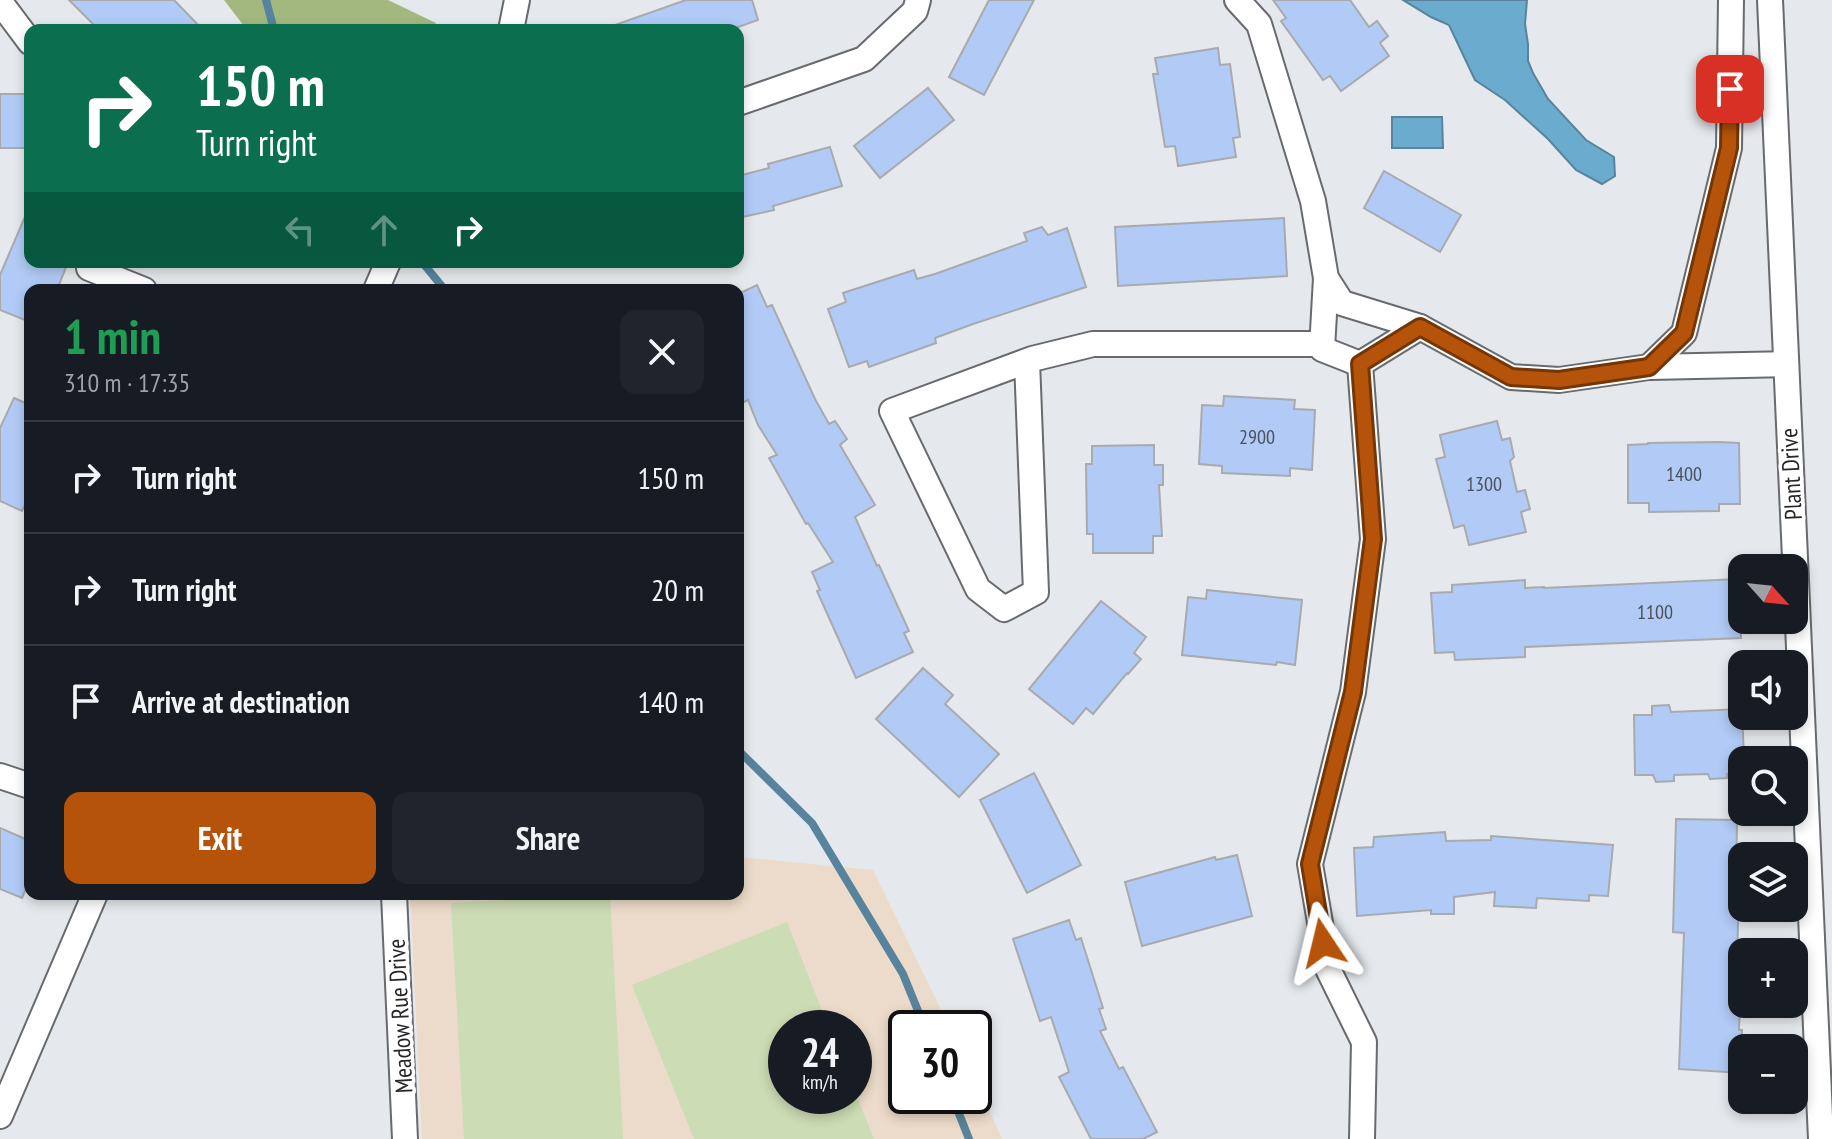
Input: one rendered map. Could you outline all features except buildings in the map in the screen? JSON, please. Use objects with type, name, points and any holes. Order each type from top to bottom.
[{"type":"street","points":[[512,24],[517,0]]},
{"type":"street","points":[[744,101],[864,59],[915,11],[918,0]]},
{"type":"street","points":[[1237,0],[1259,24],[1313,201],[1326,278],[1322,349],[1360,364]]},
{"type":"street","points":[[1649,367],[1684,333],[1729,148],[1731,0]]},
{"type":"street","name":"Plant Drive","points":[[1770,0],[1821,1139]]},
{"type":"street","points":[[0,2],[24,34]]},
{"type":"street","points":[[96,268],[131,284]]},
{"type":"street","points":[[1326,278],[1342,303],[1420,327],[1511,377],[1559,380],[1649,367],[1786,364]]},
{"type":"street","points":[[1360,364],[1420,327]]},
{"type":"street","points":[[1027,361],[1036,592],[1004,609],[978,589],[892,411],[1027,361],[1093,344],[1322,344]]},
{"type":"street","points":[[1360,364],[1373,539],[1353,692],[1310,864],[1328,969],[1364,1042],[1362,1139]]},
{"type":"street","points":[[0,776],[24,784]]},
{"type":"street","points":[[0,1116],[92,900]]},
{"type":"street","name":"Meadow Rue Drive","points":[[394,900],[405,1139]]},
{"type":"shaded area","points":[[744,858],[873,870],[941,1010],[888,1010],[888,1114],[991,1114],[1002,1139],[422,1139],[410,900],[744,900]]},
{"type":"green space","points":[[224,0],[388,0],[436,23],[435,24],[242,24]]},
{"type":"green space","points":[[610,900],[623,1139],[464,1139],[451,903]]},
{"type":"green space","points":[[787,922],[822,1010],[768,1010],[768,1114],[864,1114],[874,1139],[694,1139],[632,985]]},
{"type":"water","points":[[1403,0],[1527,0],[1528,61],[1533,73],[1548,99],[1586,140],[1614,157],[1615,176],[1602,184],[1576,170],[1548,139],[1505,100],[1475,80],[1449,25]]},
{"type":"water","points":[[1392,117],[1442,117],[1443,148],[1392,148]]},
{"type":"waterway","points":[[266,0],[272,24]]},
{"type":"waterway","points":[[427,268],[440,284]]},
{"type":"waterway","points":[[744,756],[812,823],[903,974],[918,1010]]},
{"type":"waterway","points":[[959,1114],[969,1139]]},
{"type":"route","points":[[1323,943],[1310,864],[1353,692],[1373,539],[1360,364],[1420,327],[1511,377],[1559,380],[1649,367],[1684,333],[1729,148],[1730,89]]}]
